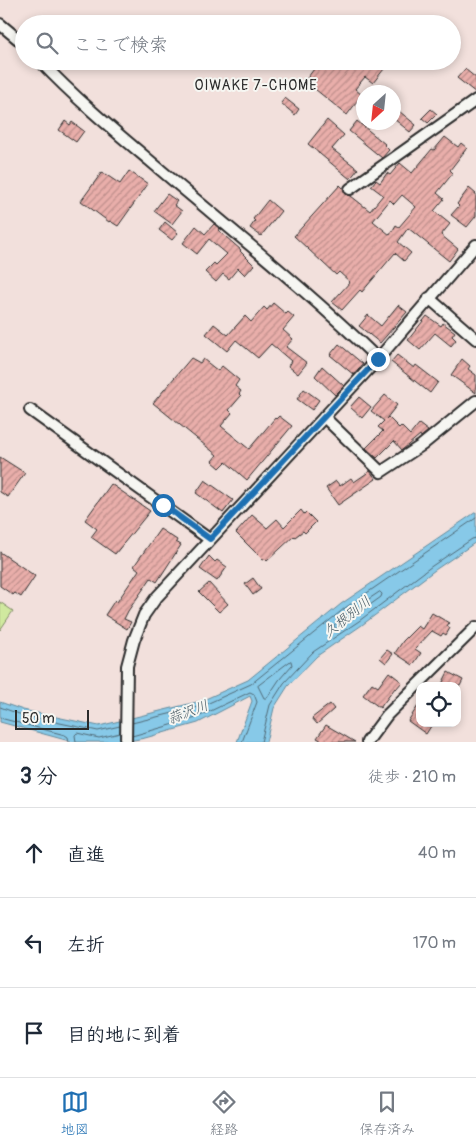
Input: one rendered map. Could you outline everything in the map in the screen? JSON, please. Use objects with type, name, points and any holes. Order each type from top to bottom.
[{"type":"street","points":[[0,24],[15,36]]},
{"type":"street","points":[[48,70],[68,91],[210,212],[282,270],[378,359]]},
{"type":"street","points":[[350,189],[476,100]]},
{"type":"street","points":[[126,742],[127,666],[134,640],[144,615],[156,598],[378,359],[476,245]]},
{"type":"street","points":[[429,298],[476,339]]},
{"type":"street","points":[[324,417],[380,472],[422,444],[476,401]]},
{"type":"street","points":[[30,410],[210,539]]},
{"type":"street","points":[[367,742],[387,716],[476,627]]},
{"type":"green space","points":[[0,602],[13,611],[0,630]]},
{"type":"water","points":[[476,512],[476,542],[317,656],[288,686],[274,708],[266,742],[237,742],[252,701],[250,696],[198,723],[145,738],[123,742],[73,742],[0,722],[0,702],[23,710],[99,726],[201,701],[248,680],[341,604]]},
{"type":"building","points":[[465,69],[476,78],[476,93],[457,78]]},
{"type":"building","points":[[313,70],[383,70],[373,83],[365,77],[358,85],[356,85],[356,103],[347,115],[305,81]]},
{"type":"building","points":[[285,98],[299,109],[295,115],[281,103]]},
{"type":"building","points":[[431,109],[437,114],[428,123],[422,118]]},
{"type":"building","points":[[401,113],[416,125],[410,132],[401,125]]},
{"type":"building","points":[[327,120],[344,135],[332,149],[358,169],[350,179],[308,144]]},
{"type":"building","points":[[65,121],[70,125],[72,122],[84,131],[76,142],[59,130]]},
{"type":"building","points":[[356,122],[356,130],[368,130],[385,144],[389,150],[382,158],[349,131]]},
{"type":"building","points":[[445,137],[458,147],[461,143],[467,148],[450,170],[453,173],[437,193],[444,199],[434,211],[450,224],[441,235],[458,249],[449,261],[408,228],[398,242],[411,253],[404,261],[395,253],[362,292],[360,290],[342,310],[332,302],[350,282],[339,272],[336,275],[294,236],[340,185],[345,193],[370,211],[383,195],[371,186],[376,180],[380,183],[387,173],[390,175],[400,163],[412,173],[432,149],[434,150]],"holes":[[[402,195],[416,207],[399,227],[396,225],[390,235],[373,221],[390,200],[394,204]]]},
{"type":"building","points":[[129,171],[148,184],[118,226],[109,222],[81,201],[102,172],[120,184]]},
{"type":"building","points":[[469,188],[476,194],[476,216],[467,227],[451,215],[459,206],[457,204]]},
{"type":"building","points":[[167,194],[177,201],[174,205],[182,211],[172,224],[154,211]]},
{"type":"building","points":[[268,200],[281,211],[261,236],[250,228],[255,221],[253,219]]},
{"type":"building","points":[[165,222],[178,233],[172,240],[159,230]]},
{"type":"building","points":[[214,224],[254,265],[245,275],[238,268],[229,279],[223,274],[216,282],[205,272],[214,263],[216,265],[227,254],[209,239],[197,254],[183,243],[196,226],[205,234]]},
{"type":"building","points":[[273,303],[286,314],[288,312],[294,317],[283,330],[293,339],[286,347],[307,363],[298,374],[288,366],[291,361],[271,344],[258,358],[236,340],[227,351],[206,334],[214,324],[228,335],[245,316],[251,322],[264,307],[267,310]]},
{"type":"building","points":[[398,305],[407,312],[380,343],[359,326],[368,315],[381,326]]},
{"type":"building","points":[[427,316],[441,326],[443,323],[455,332],[452,336],[456,340],[451,346],[435,333],[420,350],[408,340]]},
{"type":"building","points":[[339,344],[363,364],[354,375],[330,355]]},
{"type":"building","points":[[397,355],[414,368],[416,365],[438,382],[430,393],[391,362]]},
{"type":"building","points":[[191,358],[200,363],[203,359],[218,371],[222,366],[239,380],[235,386],[241,391],[239,394],[241,396],[229,410],[232,413],[221,426],[249,449],[275,418],[279,416],[292,426],[247,480],[226,462],[220,468],[212,461],[217,455],[153,403]]},
{"type":"building","points":[[462,359],[470,366],[468,369],[476,375],[476,393],[451,375]]},
{"type":"building","points":[[322,366],[344,386],[335,395],[315,376]]},
{"type":"building","points":[[304,389],[319,400],[312,410],[297,399]]},
{"type":"building","points":[[385,395],[397,405],[386,419],[388,417],[399,428],[401,426],[410,435],[419,424],[428,431],[402,450],[394,441],[377,458],[366,448],[383,431],[378,427],[384,421],[371,411]]},
{"type":"building","points":[[359,397],[371,407],[362,418],[350,407]]},
{"type":"building","points":[[0,457],[25,473],[8,497],[0,492]]},
{"type":"building","points":[[370,471],[376,479],[338,505],[326,488],[336,481],[340,486],[351,478],[354,482]]},
{"type":"building","points":[[205,480],[233,500],[223,513],[196,493]]},
{"type":"building","points":[[111,484],[150,511],[115,554],[91,537],[97,529],[85,520]]},
{"type":"building","points":[[301,510],[304,514],[306,512],[316,522],[305,533],[303,531],[294,536],[267,561],[263,560],[236,533],[252,515],[267,528],[277,519],[284,527]]},
{"type":"building","points":[[160,529],[177,540],[176,542],[181,545],[157,582],[151,578],[128,611],[124,619],[131,622],[127,629],[105,615],[115,600],[117,602],[139,570],[134,566]]},
{"type":"building","points":[[0,552],[35,576],[21,597],[15,593],[13,595],[0,586]]},
{"type":"building","points":[[209,556],[215,562],[217,560],[227,567],[217,581],[200,569]]},
{"type":"building","points":[[253,578],[261,589],[253,595],[245,584]]},
{"type":"building","points":[[209,583],[228,604],[219,612],[199,592]]},
{"type":"building","points":[[432,613],[449,623],[447,626],[450,628],[446,635],[443,633],[441,636],[432,631],[415,649],[421,653],[413,665],[395,653],[403,641],[418,626],[422,629]]},
{"type":"building","points":[[387,650],[393,654],[386,663],[380,658]]},
{"type":"building","points":[[389,672],[402,682],[380,708],[363,695],[372,683],[378,687]]},
{"type":"building","points":[[448,672],[463,680],[461,684],[461,682],[443,682]]},
{"type":"building","points":[[330,704],[334,709],[317,724],[312,718]]},
{"type":"building","points":[[416,709],[416,727],[408,721]]},
{"type":"building","points":[[326,725],[355,742],[324,742],[317,738]]},
{"type":"building","points":[[416,727],[430,727],[426,734]]},
{"type":"district","name":"OIWAKE 7-CHOME","points":[[256,85]]},
{"type":"route","points":[[163,505],[210,539],[378,359]]},
{"type":"water label","name":"久根別川","points":[[347,617]]},
{"type":"water label","name":"蒜沢川","points":[[188,712]]}]
